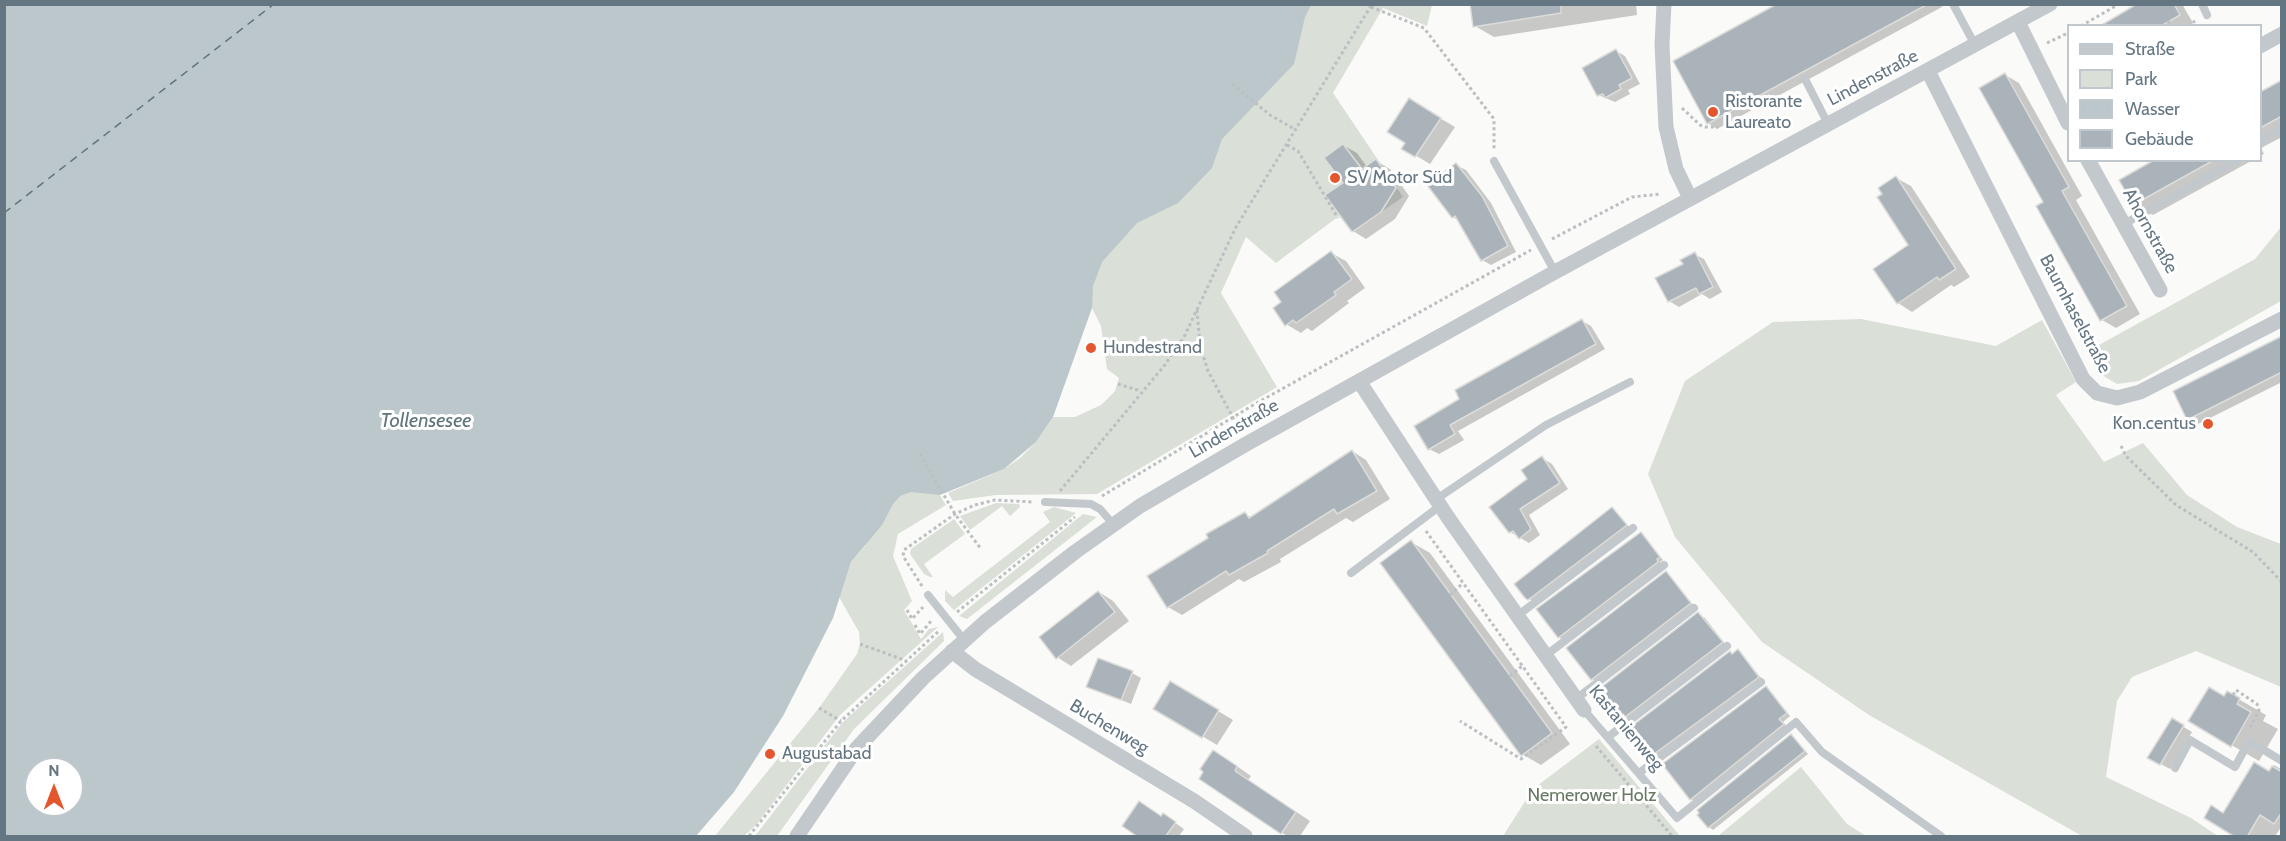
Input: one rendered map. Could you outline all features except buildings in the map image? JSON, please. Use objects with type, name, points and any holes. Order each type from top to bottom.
[{"type":"street","points":[[1664,4],[1663,102],[1671,152],[1690,198]]},
{"type":"street","name":"Lindenstraße","points":[[796,837],[857,748],[958,646],[1113,524],[1248,443],[1555,272],[2050,4]]},
{"type":"street","points":[[2018,22],[2067,121]]},
{"type":"street","points":[[2262,45],[2282,34]]},
{"type":"street","name":"Baumhaselstraße","points":[[1928,71],[2083,379],[2097,393],[2117,398],[2140,392],[2282,319]]},
{"type":"street","name":"Ahornstraße","points":[[2089,162],[2160,290]]},
{"type":"street","name":"Kastanienweg","points":[[1359,381],[1438,503],[1544,657],[1580,705]]},
{"type":"street","name":"Buchenweg","points":[[958,646],[975,669],[1194,801],[1245,837]]},
{"type":"lane","points":[[1953,4],[1975,45]]},
{"type":"lane","points":[[2202,4],[2207,15]]},
{"type":"lane","points":[[1805,79],[1828,124]]},
{"type":"lane","points":[[2262,141],[2267,135],[2282,128]]},
{"type":"lane","points":[[1494,161],[1555,272]]},
{"type":"lane","points":[[2124,224],[2234,162]]},
{"type":"lane","points":[[1352,573],[1419,521],[1438,503],[1546,425],[1630,382]]},
{"type":"lane","points":[[1045,502],[1091,504],[1100,509],[1113,524]]},
{"type":"lane","points":[[1516,617],[1632,528]]},
{"type":"lane","points":[[1544,657],[1664,565]]},
{"type":"lane","points":[[929,597],[947,622],[958,646]]},
{"type":"lane","points":[[1580,705],[1694,608]]},
{"type":"lane","points":[[1608,736],[1727,646]]},
{"type":"lane","points":[[1639,773],[1761,682]]},
{"type":"lane","name":"Kastanienweg","points":[[1580,705],[1677,818],[1796,722],[1822,752],[1941,837]]},
{"type":"lane","points":[[2175,768],[2190,740],[2235,767],[2249,741],[2282,761]]},
{"type":"path","points":[[2085,24],[2119,4]]},
{"type":"path","points":[[907,610],[912,619],[929,597],[903,556],[904,550],[956,514],[975,505],[995,500],[1045,502],[1060,491],[1164,366],[1184,337],[1236,226],[1372,6],[1424,28],[1494,119],[1494,161]]},
{"type":"path","points":[[2031,48],[2067,33]]},
{"type":"path","points":[[1232,84],[1270,115],[1297,130]]},
{"type":"path","points":[[1663,102],[1682,108],[1705,128],[1718,126]]},
{"type":"path","points":[[1287,145],[1298,151],[1338,218]]},
{"type":"path","points":[[1197,308],[1200,346],[1208,371],[1232,417],[1540,245],[1632,197],[1660,195],[1683,184]]},
{"type":"path","points":[[1118,384],[1141,391]]},
{"type":"path","points":[[2121,446],[2126,456],[2176,505],[2253,552],[2282,582]]},
{"type":"path","points":[[920,454],[956,514],[981,549]]},
{"type":"path","points":[[1419,521],[1566,727],[1521,759],[1460,721]]},
{"type":"path","points":[[1450,595],[1463,583]]},
{"type":"path","points":[[915,625],[920,634],[939,612]]},
{"type":"path","points":[[749,837],[841,721],[947,622]]},
{"type":"path","points":[[860,644],[907,661]]},
{"type":"path","points":[[1510,676],[1522,666]]},
{"type":"path","points":[[2233,695],[2236,690],[2254,701],[2259,708],[2244,738],[2249,741]]},
{"type":"path","points":[[819,708],[841,721]]},
{"type":"green space","points":[[1264,5],[1432,5],[1427,26],[1383,8],[1333,93],[1403,197],[1352,232],[1339,216],[1276,263],[1246,237],[1221,293],[1277,387],[1097,494],[996,495],[953,501],[948,493],[1004,469],[1020,458],[1036,442],[1053,417],[1075,417],[1101,405],[1115,391],[1119,378],[1107,369],[1101,326],[1092,308],[1077,298]]},
{"type":"green space","points":[[2281,227],[2281,301],[2139,381],[2117,384],[2097,372],[2088,351],[2255,259]]},
{"type":"green space","points":[[1861,319],[1996,346],[2042,320],[2076,382],[2056,395],[2104,462],[2143,443],[2187,495],[2237,527],[2281,544],[2281,687],[2196,651],[2132,677],[2117,701],[2106,777],[2191,818],[2218,836],[2082,836],[1869,715],[1762,642],[1675,537],[1648,474],[1685,381],[1773,322]]},
{"type":"green space","points":[[925,471],[946,505],[898,534],[893,556],[912,601],[904,610],[921,639],[929,629],[938,627],[840,715],[756,825],[744,836],[715,836],[819,708],[857,654],[860,644],[859,632],[839,597],[851,562],[865,546],[868,519]]},
{"type":"green space","points":[[996,503],[1019,504],[1020,507],[1010,516],[1002,506],[970,530],[960,516]]},
{"type":"green space","points":[[1054,507],[1076,513],[954,610],[945,601],[945,590],[953,597],[1050,522],[1043,512]]},
{"type":"green space","points":[[1083,514],[1097,517],[967,619],[959,616]]},
{"type":"green space","points":[[954,519],[965,534],[924,564],[933,577],[930,577],[924,574],[910,554],[911,549]]},
{"type":"green space","points":[[943,632],[944,641],[854,729],[777,836],[755,836],[843,722]]},
{"type":"green space","name":"Nemerower Holz","points":[[1599,739],[1680,836],[1503,836],[1533,789]]},
{"type":"green space","points":[[1801,767],[1847,824],[1866,836],[1718,836]]},
{"type":"water","name":"Tollensesee","points":[[5,4],[1311,4],[1305,17],[1294,64],[1222,139],[1212,168],[1178,203],[1137,223],[1102,262],[1093,286],[1092,308],[1053,417],[1036,442],[1004,469],[940,495],[911,492],[900,496],[893,504],[882,525],[851,562],[833,618],[783,716],[734,792],[696,836],[5,836]]},
{"type":"ferry route","points":[[4,213],[274,4]]},
{"type":"place","name":"Ristorante Laureato","points":[[1713,112]]},
{"type":"place","name":"SV Motor Süd","points":[[1335,178]]},
{"type":"place","name":"Hundestrand","points":[[1091,348]]},
{"type":"place","name":"Kon.centus","points":[[2208,424]]},
{"type":"place","name":"Augustabad","points":[[770,754]]}]
